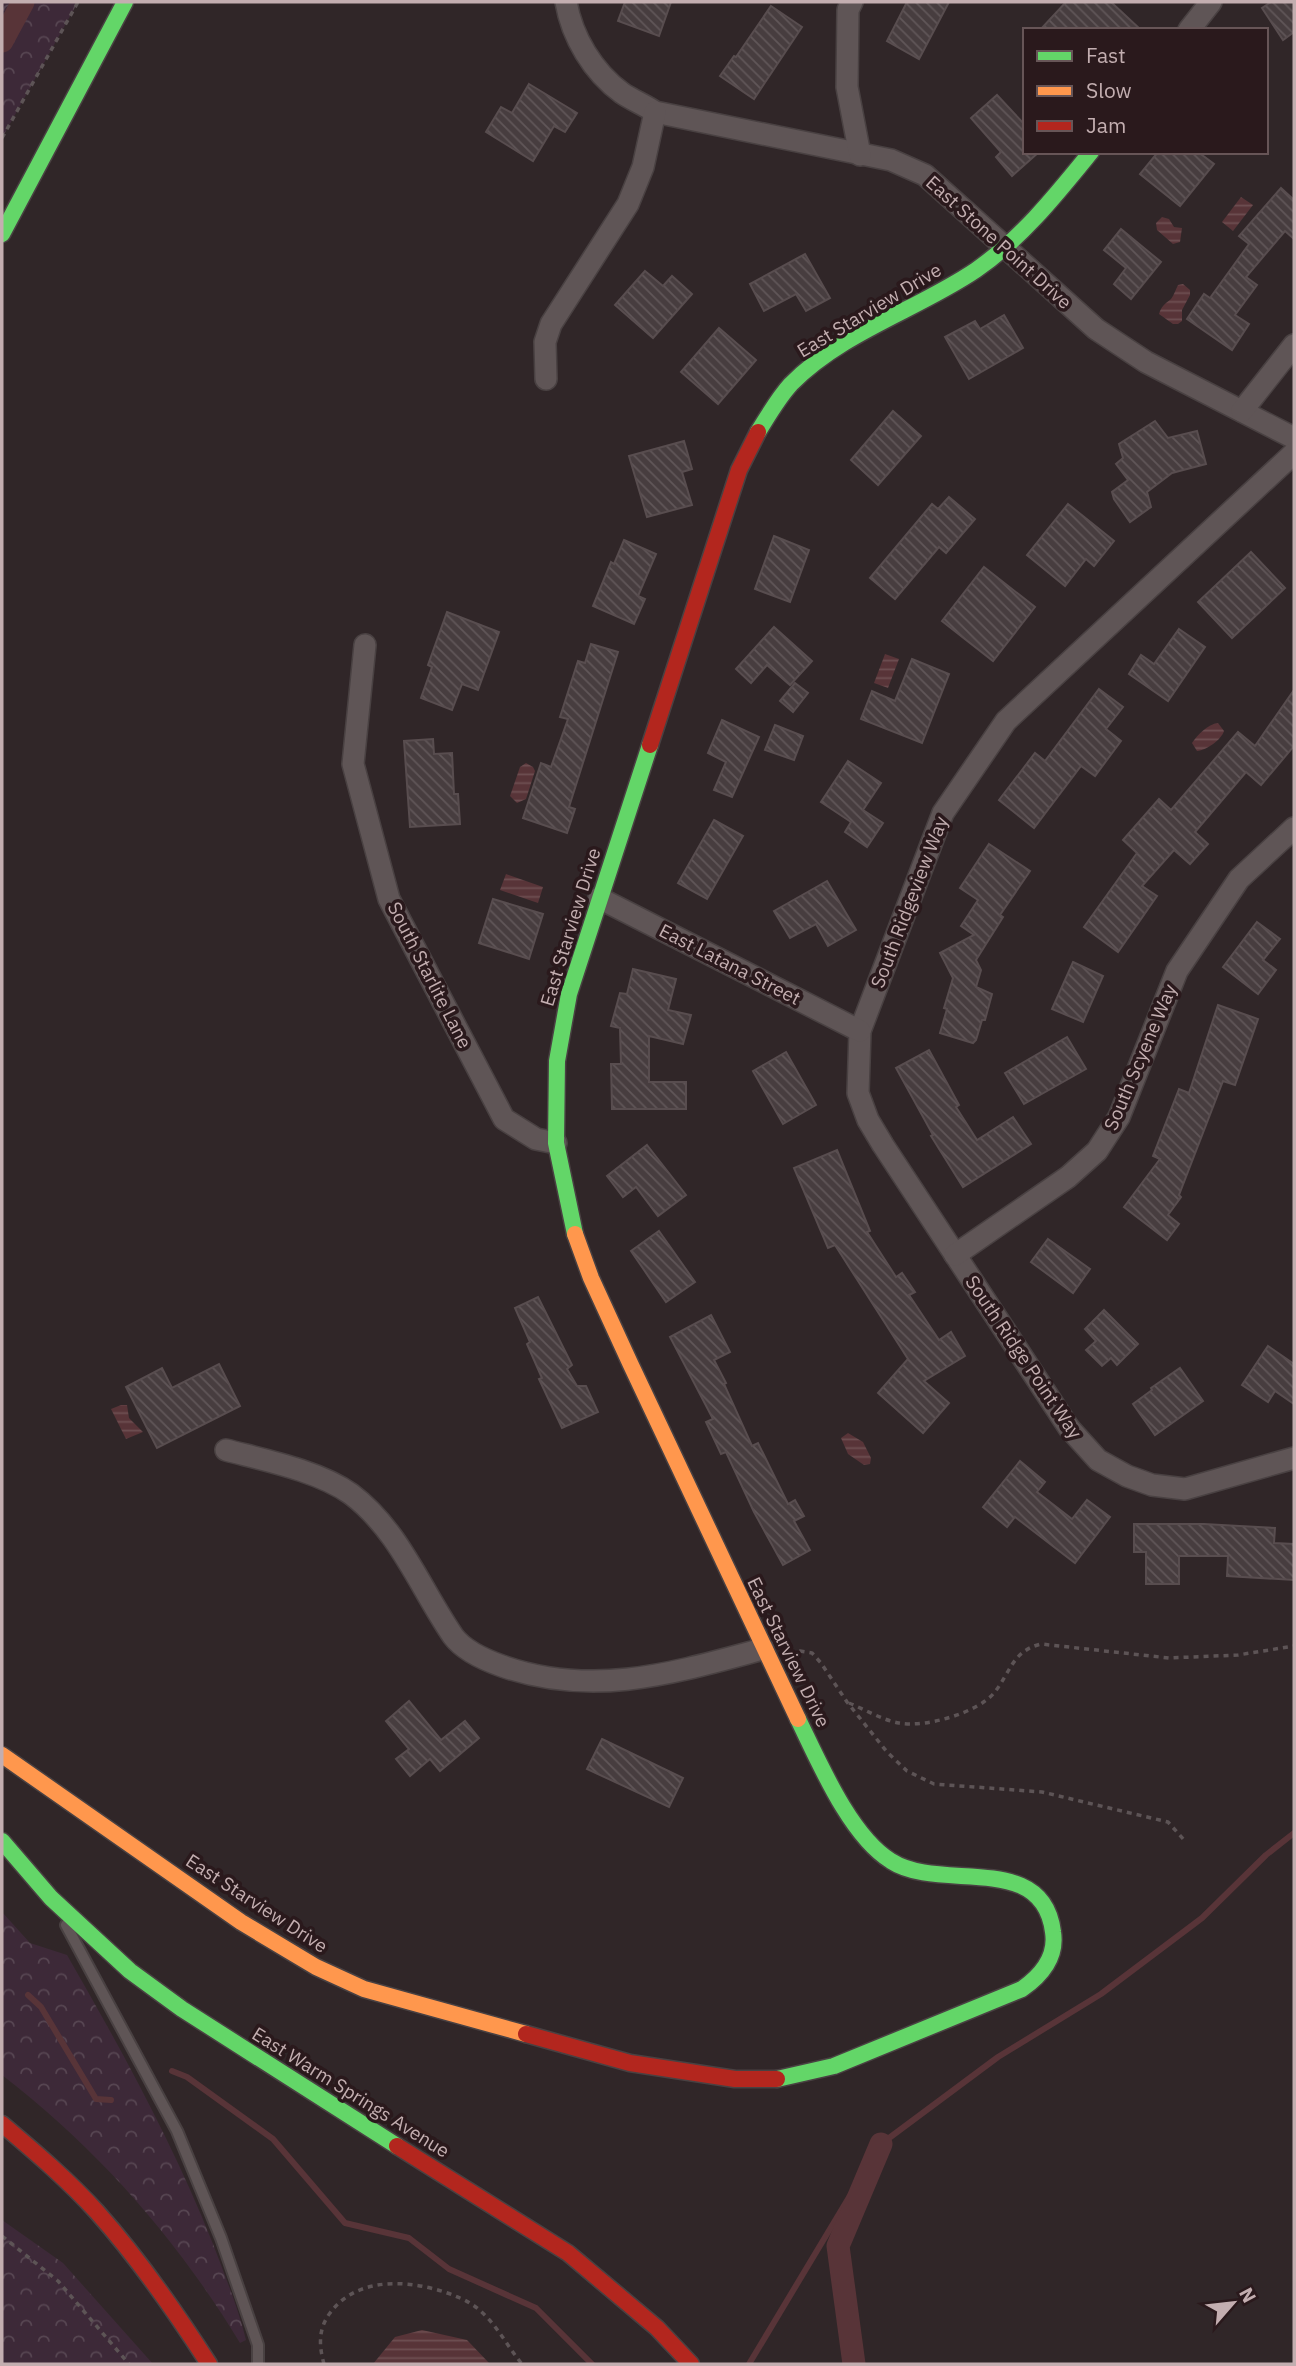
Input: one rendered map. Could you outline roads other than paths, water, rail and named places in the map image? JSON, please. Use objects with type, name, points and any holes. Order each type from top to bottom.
[{"type":"street","points":[[2,233],[125,2]]},
{"type":"street","name":"East Stone Point Drive","points":[[566,2],[579,41],[595,67],[622,93],[655,112],[891,160],[925,175],[1096,329],[1146,362],[1294,438]]},
{"type":"street","points":[[852,2],[848,10],[847,87],[860,155]]},
{"type":"street","points":[[1191,28],[1212,2]]},
{"type":"street","points":[[546,379],[545,342],[551,324],[628,204],[643,167],[655,112]]},
{"type":"street","name":"East Starview Drive","points":[[2,1755],[241,1922],[281,1948],[343,1981],[629,2063],[735,2080],[775,2080],[834,2066],[1022,1989],[1035,1981],[1045,1970],[1052,1952],[1054,1935],[1042,1903],[1023,1885],[1007,1880],[929,1874],[907,1869],[880,1854],[853,1823],[829,1783],[766,1655],[591,1278],[571,1225],[556,1143],[557,1060],[569,994],[599,898],[739,470],[750,446],[772,410],[797,378],[824,359],[977,269],[1039,216],[1089,154]]},
{"type":"street","points":[[1242,411],[1294,345]]},
{"type":"street","name":"South Ridgeview Way","points":[[955,1255],[868,1120],[858,1093],[860,1031],[943,813],[1006,722],[1294,453]]},
{"type":"street","name":"South Starlite Lane","points":[[365,645],[353,764],[389,898],[504,1119],[536,1139],[556,1143]]},
{"type":"street","name":"South Scyene Way","points":[[955,1255],[1068,1177],[1097,1151],[1119,1117],[1177,971],[1240,879],[1294,828]]},
{"type":"street","name":"East Latana Street","points":[[599,898],[860,1031]]},
{"type":"street","name":"South Ridge Point Way","points":[[955,1255],[1069,1428],[1098,1461],[1152,1485],[1185,1489],[1294,1458]]},
{"type":"street","points":[[226,1450],[307,1472],[350,1493],[381,1523],[409,1559],[432,1603],[456,1640],[481,1659],[521,1672],[553,1678],[612,1682],[766,1655]]},
{"type":"street","name":"East Warm Springs Avenue","points":[[2,1841],[51,1898],[131,1971],[182,2009],[568,2253],[657,2328],[691,2364]]},
{"type":"street","points":[[2,2124],[36,2152],[107,2222],[172,2306],[209,2364]]},
{"type":"lane","points":[[51,1898],[177,2131],[254,2333],[258,2345],[258,2364]]},
{"type":"waterway","points":[[2,41],[23,2]]},
{"type":"waterway","points":[[749,2364],[881,2144],[998,2057],[1101,1994],[1202,1918],[1266,1855],[1294,1833]]},
{"type":"waterway","points":[[28,1995],[41,2007],[96,2099],[111,2100]]},
{"type":"waterway","points":[[172,2071],[187,2077],[273,2139],[345,2223],[409,2238],[449,2269],[536,2308],[592,2364]]},
{"type":"waterway","points":[[854,2364],[838,2246],[881,2144]]}]
